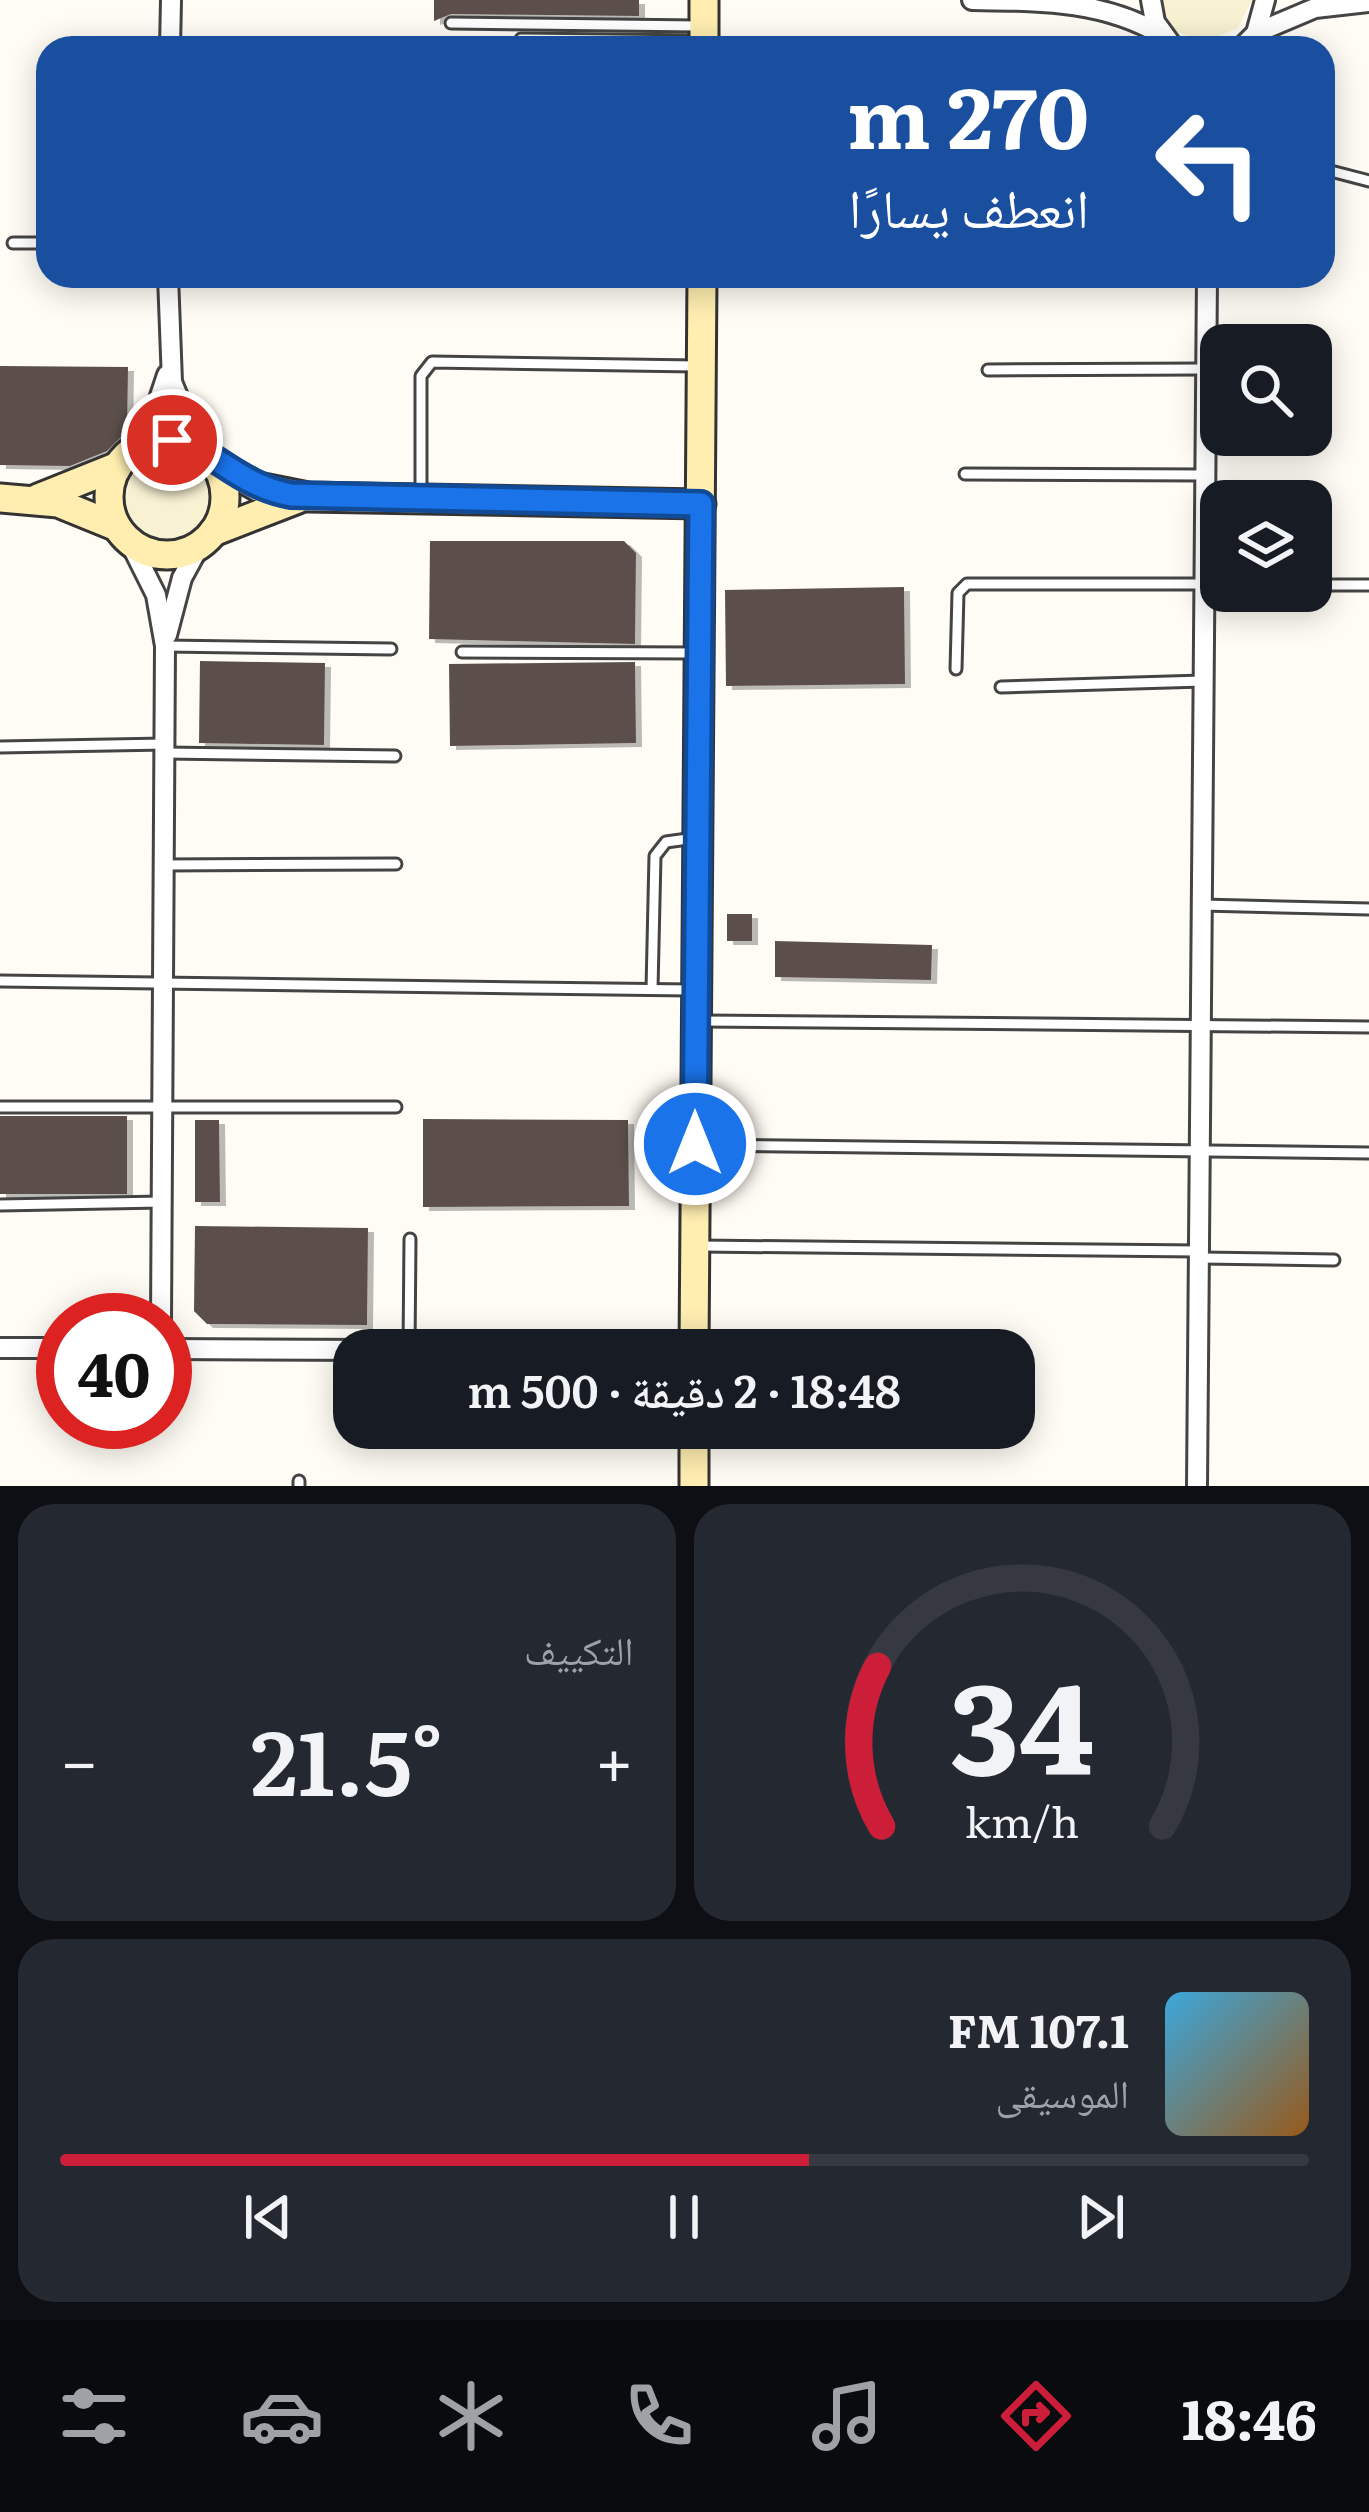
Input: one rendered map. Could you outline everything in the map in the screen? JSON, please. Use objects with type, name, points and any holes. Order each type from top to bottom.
[{"type":"street","points":[[170,36],[171,0]]},
{"type":"street","points":[[972,0],[1074,1],[1118,12],[1158,36]]},
{"type":"street","points":[[1151,0],[1166,36]]},
{"type":"street","points":[[1249,36],[1265,0]]},
{"type":"street","points":[[1347,0],[1364,1]]},
{"type":"street","points":[[1261,36],[1315,8],[1364,1]]},
{"type":"street","points":[[165,646],[176,596],[225,490],[176,400],[168,288]]},
{"type":"street","points":[[694,1329],[702,288]]},
{"type":"street","points":[[1206,324],[1207,288]]},
{"type":"street","points":[[161,1293],[165,646],[156,595],[123,534],[109,496],[124,459],[152,420],[170,364]]},
{"type":"street","points":[[38,498],[158,440],[207,456],[258,488],[308,497],[701,504]]},
{"type":"street","points":[[1205,456],[1205,480]]},
{"type":"street","points":[[0,498],[38,498],[123,534],[156,554],[206,539],[268,506],[308,497]]},
{"type":"street","points":[[1197,1486],[1203,681],[1210,612]]},
{"type":"street","points":[[0,1348],[36,1348]]},
{"type":"street","points":[[192,1348],[333,1350]]},
{"type":"street","points":[[694,1449],[694,1486]]},
{"type":"lane","points":[[451,23],[704,29]]},
{"type":"lane","points":[[576,36],[704,29]]},
{"type":"lane","points":[[1335,172],[1369,181]]},
{"type":"lane","points":[[13,243],[36,243]]},
{"type":"lane","points":[[421,499],[422,376],[432,362],[702,366]]},
{"type":"lane","points":[[988,370],[1200,369]]},
{"type":"lane","points":[[964,474],[1205,475]]},
{"type":"lane","points":[[956,669],[958,593],[968,584],[1200,584]]},
{"type":"lane","points":[[1332,585],[1369,585]]},
{"type":"lane","points":[[165,646],[392,649]]},
{"type":"lane","points":[[462,652],[699,653]]},
{"type":"lane","points":[[1000,687],[1203,681]]},
{"type":"lane","points":[[0,747],[395,756]]},
{"type":"lane","points":[[652,989],[656,856],[666,842],[697,838]]},
{"type":"lane","points":[[164,865],[396,864]]},
{"type":"lane","points":[[1202,905],[1369,909]]},
{"type":"lane","points":[[0,981],[696,990]]},
{"type":"lane","points":[[696,1021],[1369,1027]]},
{"type":"lane","points":[[0,1107],[396,1107]]},
{"type":"lane","points":[[695,1144],[1369,1153]]},
{"type":"lane","points":[[0,1205],[162,1202]]},
{"type":"lane","points":[[409,1329],[410,1239]]},
{"type":"lane","points":[[694,1246],[1334,1260]]},
{"type":"shaded area","points":[[1155,0],[1252,0],[1238,28],[1219,36],[1188,36],[1169,29]]},
{"type":"shaded area","points":[[163,444],[182,448],[197,459],[208,474],[212,493],[208,512],[197,527],[182,538],[163,542],[144,538],[129,527],[118,512],[114,493],[118,474],[129,459],[144,448]]},
{"type":"building","points":[[434,0],[639,0],[639,16],[451,14],[434,21]]},
{"type":"building","points":[[0,366],[128,367],[127,431],[107,451],[70,466],[0,465]]},
{"type":"building","points":[[430,541],[624,541],[636,553],[635,644],[429,639]]},
{"type":"building","points":[[904,587],[905,684],[726,686],[725,590]]},
{"type":"building","points":[[200,661],[325,663],[324,745],[199,743]]},
{"type":"building","points":[[635,662],[636,743],[450,746],[449,664]]},
{"type":"building","points":[[727,914],[752,914],[752,941],[727,941]]},
{"type":"building","points":[[775,941],[932,945],[931,980],[775,977]]},
{"type":"building","points":[[0,1116],[127,1116],[127,1194],[0,1194]]},
{"type":"building","points":[[423,1119],[628,1120],[629,1206],[423,1207]]},
{"type":"building","points":[[195,1120],[219,1120],[220,1202],[195,1202]]},
{"type":"building","points":[[195,1226],[368,1228],[367,1325],[207,1324],[194,1311]]},
{"type":"route","points":[[172,440],[187,442],[242,481],[291,495],[701,504],[695,1144]]}]
